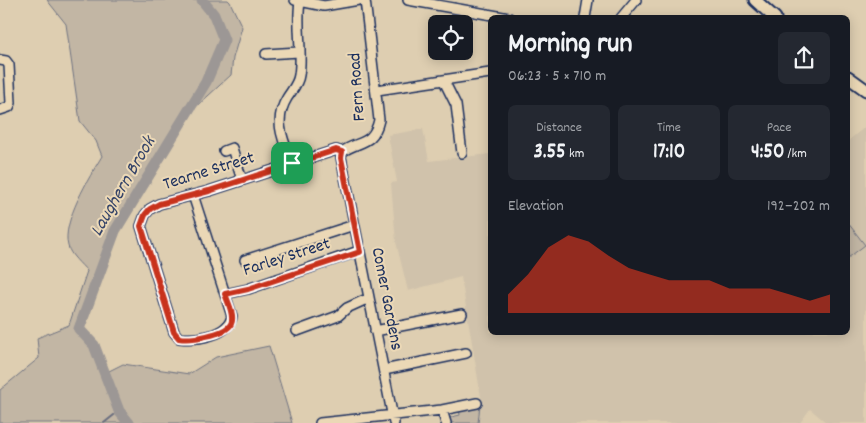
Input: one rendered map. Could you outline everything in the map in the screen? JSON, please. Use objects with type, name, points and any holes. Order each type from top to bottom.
[{"type":"main road","points":[[754,0],[772,15]]},
{"type":"main road","points":[[850,78],[866,90]]},
{"type":"street","points":[[292,163],[280,131],[280,113],[298,82],[297,1],[324,6],[359,0]]},
{"type":"street","name":"Fern Road","points":[[342,152],[366,142],[377,130],[379,114],[377,90],[365,0]]},
{"type":"street","points":[[408,0],[452,4],[497,15]]},
{"type":"street","points":[[586,15],[588,0]]},
{"type":"street","points":[[624,15],[636,0]]},
{"type":"street","points":[[265,55],[299,52]]},
{"type":"street","points":[[0,60],[6,61],[10,65],[12,103],[9,107],[0,110]]},
{"type":"street","points":[[377,90],[488,74]]},
{"type":"street","points":[[444,81],[456,105],[462,153]]},
{"type":"street","points":[[224,151],[232,148],[242,180]]},
{"type":"street","name":"Tearne Street","points":[[225,294],[232,316],[231,324],[216,334],[187,339],[179,338],[174,332],[141,226],[145,215],[150,209],[159,204],[194,195],[336,150],[342,152]]},
{"type":"street","name":"Comer Gardens","points":[[342,152],[341,158],[354,225],[394,419]]},
{"type":"street","points":[[194,195],[225,294]]},
{"type":"street","points":[[245,260],[354,225]]},
{"type":"street","name":"Farley Street","points":[[225,294],[248,289],[360,252]]},
{"type":"street","points":[[297,331],[338,316],[347,308],[369,298]]},
{"type":"street","points":[[375,332],[452,314],[462,314]]},
{"type":"street","points":[[384,370],[466,353]]},
{"type":"street","points":[[320,423],[394,419],[477,403]]},
{"type":"street","points":[[442,410],[446,423]]},
{"type":"shaded area","points":[[47,0],[228,0],[230,2],[242,27],[233,58],[231,75],[185,117],[129,205],[115,231],[79,329],[94,345],[105,373],[123,364],[189,374],[216,357],[269,346],[292,423],[0,423],[0,390],[39,358],[37,338],[69,325],[87,271],[69,249],[67,236],[69,225],[78,200],[102,156],[96,141],[80,121],[66,24]]},
{"type":"shaded area","points":[[866,126],[866,423],[827,423],[810,409],[800,423],[478,423],[481,397],[461,277],[408,291],[396,242],[391,183],[397,182],[388,135],[423,129],[429,161],[488,154],[488,335],[850,335],[850,139]]},
{"type":"shaded area","points":[[850,226],[865,245],[850,256]]},
{"type":"shaded area","points":[[480,405],[478,423],[448,423],[447,418],[460,415],[459,409]]},
{"type":"waterway","name":"Laughern Brook","points":[[129,423],[119,411],[94,345],[79,329],[115,231],[206,82],[224,40],[214,15],[202,0]]},
{"type":"waterway","points":[[104,423],[119,411]]},
{"type":"route","points":[[336,150],[342,152],[341,158],[360,252],[248,289],[225,294],[232,316],[231,324],[216,334],[187,339],[179,338],[174,332],[141,226],[145,215],[150,209],[159,204],[209,191],[292,163],[336,150]]}]
